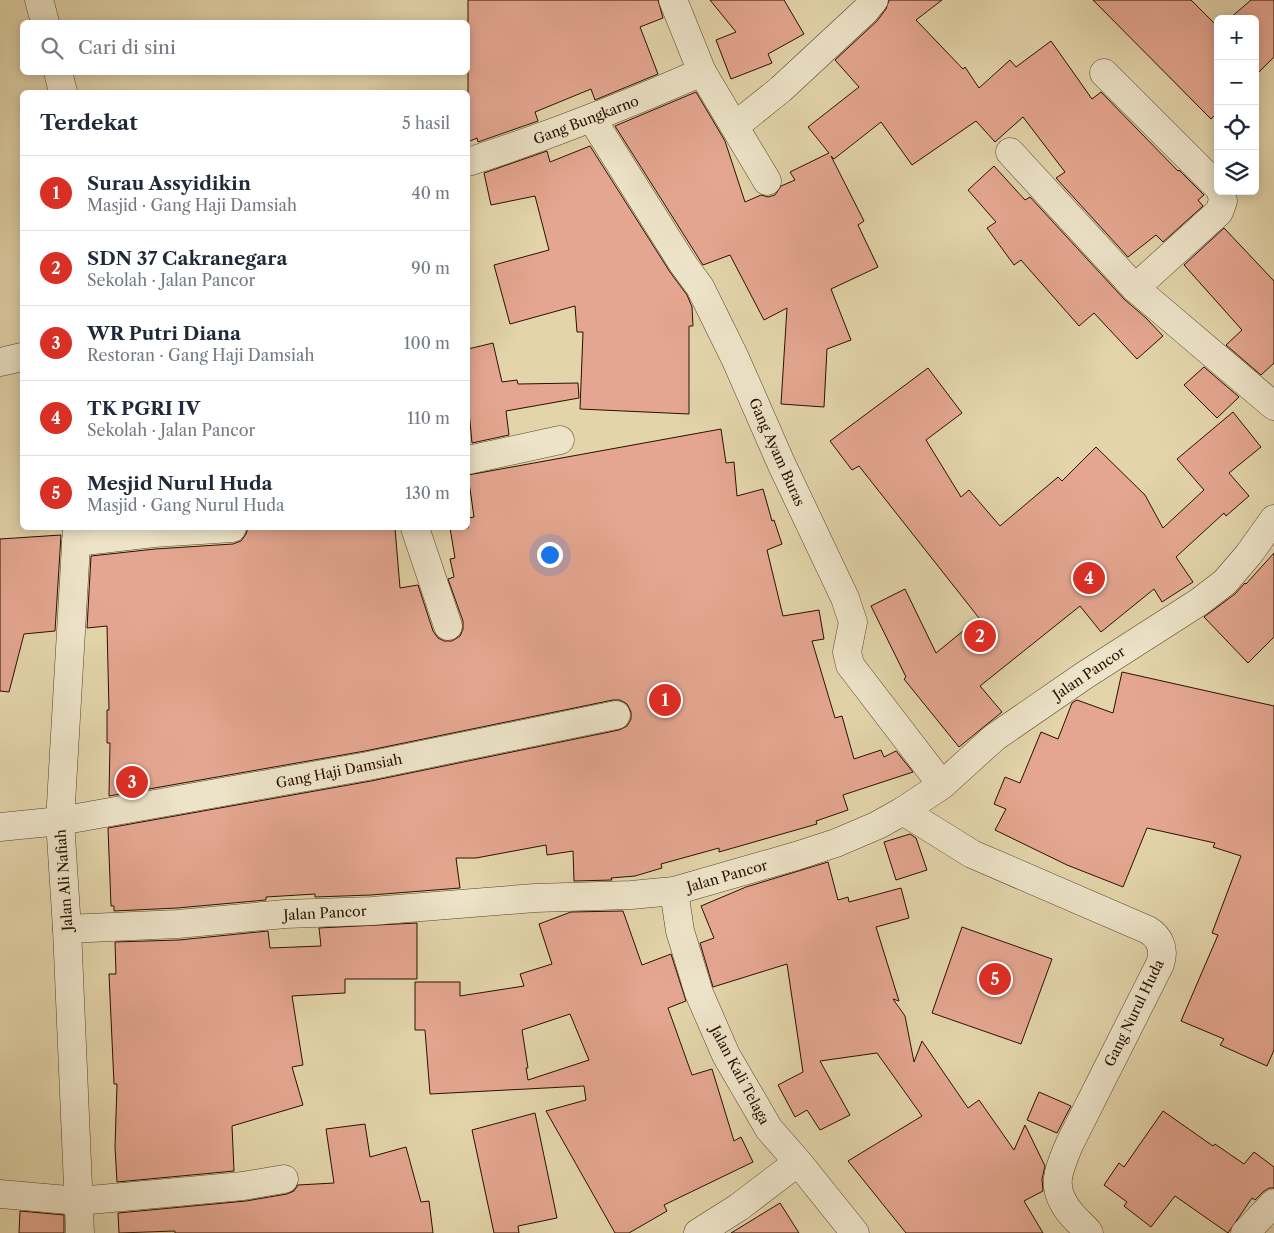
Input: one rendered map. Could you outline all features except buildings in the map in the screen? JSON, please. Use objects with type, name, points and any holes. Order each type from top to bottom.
[{"type":"street","points":[[40,0],[45,20]]},
{"type":"street","points":[[673,0],[702,72],[767,181]]},
{"type":"street","points":[[734,126],[781,89],[865,11],[874,0]]},
{"type":"street","name":"Gang Bungkarno","points":[[470,161],[592,119],[702,72]]},
{"type":"street","points":[[1104,73],[1214,183]]},
{"type":"street","points":[[59,75],[62,90]]},
{"type":"street","name":"Gang Ayam Buras","points":[[592,119],[683,264],[700,287],[720,326],[781,463],[845,598],[853,622],[847,652],[850,665],[942,785]]},
{"type":"street","points":[[1010,152],[1135,288],[1274,406]]},
{"type":"street","points":[[1135,288],[1219,212],[1223,201],[1222,195]]},
{"type":"street","points":[[0,362],[20,357]]},
{"type":"street","points":[[470,460],[560,440]]},
{"type":"street","name":"Jalan Pancor","points":[[67,930],[178,924],[285,914],[372,911],[536,898],[674,892],[836,843],[878,825],[903,811],[942,785],[995,738],[1085,676],[1199,602],[1225,582],[1249,554],[1274,519]]},
{"type":"street","points":[[76,535],[201,530]]},
{"type":"street","points":[[416,530],[448,626]]},
{"type":"street","name":"Jalan Ali Nafiah","points":[[76,535],[60,821],[67,930],[80,1233]]},
{"type":"street","name":"Gang Haji Damsiah","points":[[0,827],[60,821],[368,766],[616,715]]},
{"type":"street","name":"Gang Nurul Huda","points":[[903,811],[972,854],[1148,930],[1160,942],[1162,951],[1160,964],[1069,1146],[1058,1172],[1058,1191],[1061,1200],[1089,1233]]},
{"type":"street","name":"Jalan Kali Telaga","points":[[674,892],[680,930],[699,993],[726,1055],[769,1129],[855,1233]]},
{"type":"street","points":[[698,1233],[739,1207],[798,1162]]},
{"type":"street","points":[[0,1194],[79,1201],[243,1186],[284,1179]]},
{"type":"street","points":[[1244,1233],[1274,1203]]},
{"type":"place","name":"TK PGRI IV","points":[[1089,578]]},
{"type":"place","name":"SDN 37 Cakranegara","points":[[980,636]]},
{"type":"place","name":"Surau Assyidikin","points":[[665,700]]},
{"type":"place","name":"WR Putri Diana","points":[[132,782]]},
{"type":"place","name":"Mesjid Nurul Huda","points":[[995,979]]}]
